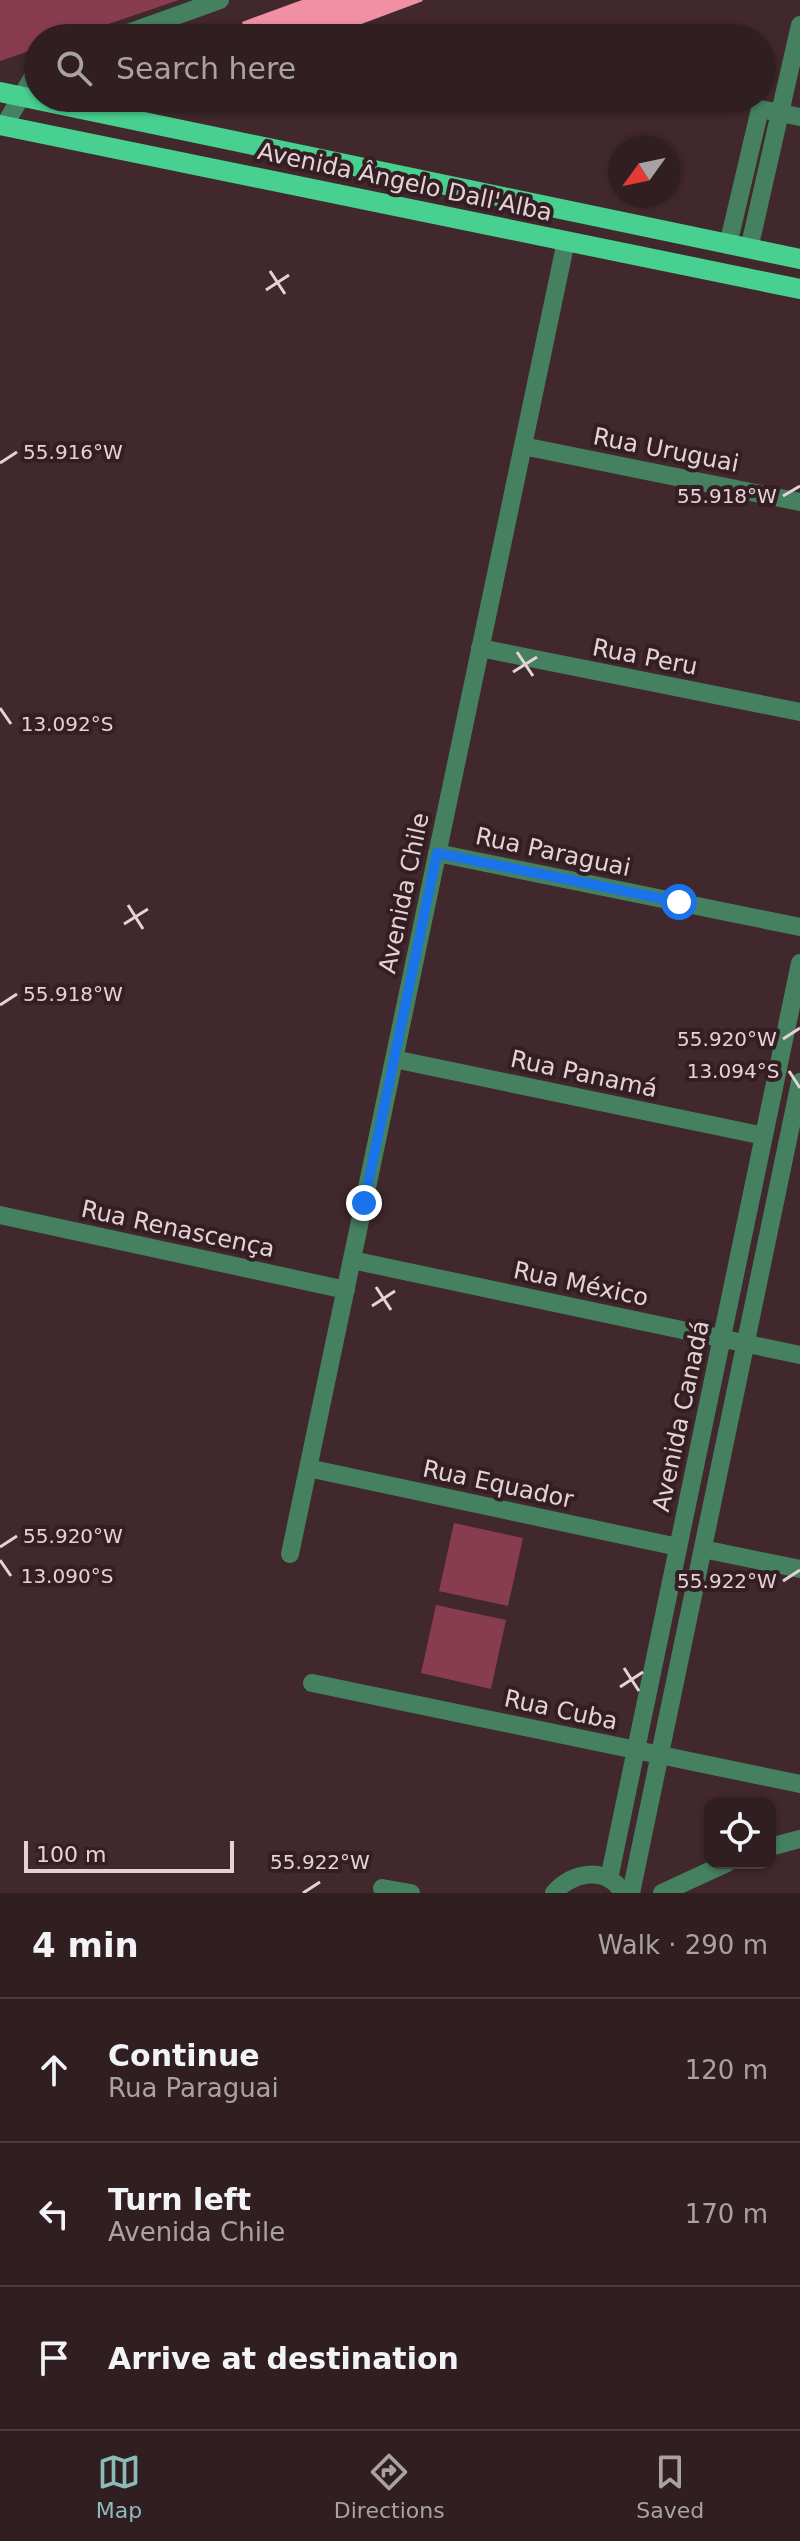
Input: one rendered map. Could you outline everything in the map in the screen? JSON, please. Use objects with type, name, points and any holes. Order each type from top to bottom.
[{"type":"main road","name":"Avenida Ângelo Dall'Alba","points":[[96,112],[800,259]]},
{"type":"main road","name":"Avenida Ângelo Dall'Alba","points":[[2,125],[800,289]]},
{"type":"street","points":[[153,24],[220,0]]},
{"type":"street","points":[[749,249],[800,25]]},
{"type":"street","points":[[2,125],[10,94]]},
{"type":"street","points":[[728,245],[759,112]]},
{"type":"street","points":[[775,112],[800,117]]},
{"type":"street","name":"Avenida Chile","points":[[290,1554],[566,241]]},
{"type":"street","name":"Rua Uruguai","points":[[523,446],[800,502]]},
{"type":"street","name":"Rua Peru","points":[[480,648],[800,712]]},
{"type":"street","name":"Rua Paraguai","points":[[437,853],[800,927]]},
{"type":"street","name":"Avenida Canadá","points":[[609,1879],[800,963]]},
{"type":"street","name":"Rua Panamá","points":[[394,1059],[764,1136]]},
{"type":"street","name":"Avenida Canadá","points":[[631,1893],[745,1343],[794,1142],[800,1082]]},
{"type":"street","name":"Rua Renascença","points":[[0,1215],[346,1290]]},
{"type":"street","name":"Rua México","points":[[352,1260],[800,1355]]},
{"type":"street","name":"Rua Equador","points":[[308,1468],[678,1547]]},
{"type":"street","points":[[703,1549],[800,1569]]},
{"type":"street","name":"Rua Cuba","points":[[312,1683],[800,1784]]},
{"type":"street","points":[[776,1845],[800,1839]]},
{"type":"street","points":[[662,1893],[714,1869]]},
{"type":"street","points":[[554,1893],[571,1878],[584,1874],[609,1879],[623,1893]]},
{"type":"street","points":[[382,1888],[411,1893]]},
{"type":"shaded area","points":[[0,0],[179,0],[108,24],[24,24],[24,53],[0,61]]},
{"type":"shaded area","points":[[454,1523],[523,1538],[508,1606],[439,1591]]},
{"type":"shaded area","points":[[436,1605],[506,1620],[491,1689],[421,1673]]},
{"type":"building","points":[[302,0],[423,1],[361,24],[242,22]]},
{"type":"route","points":[[364,1203],[437,853],[679,902]]}]
